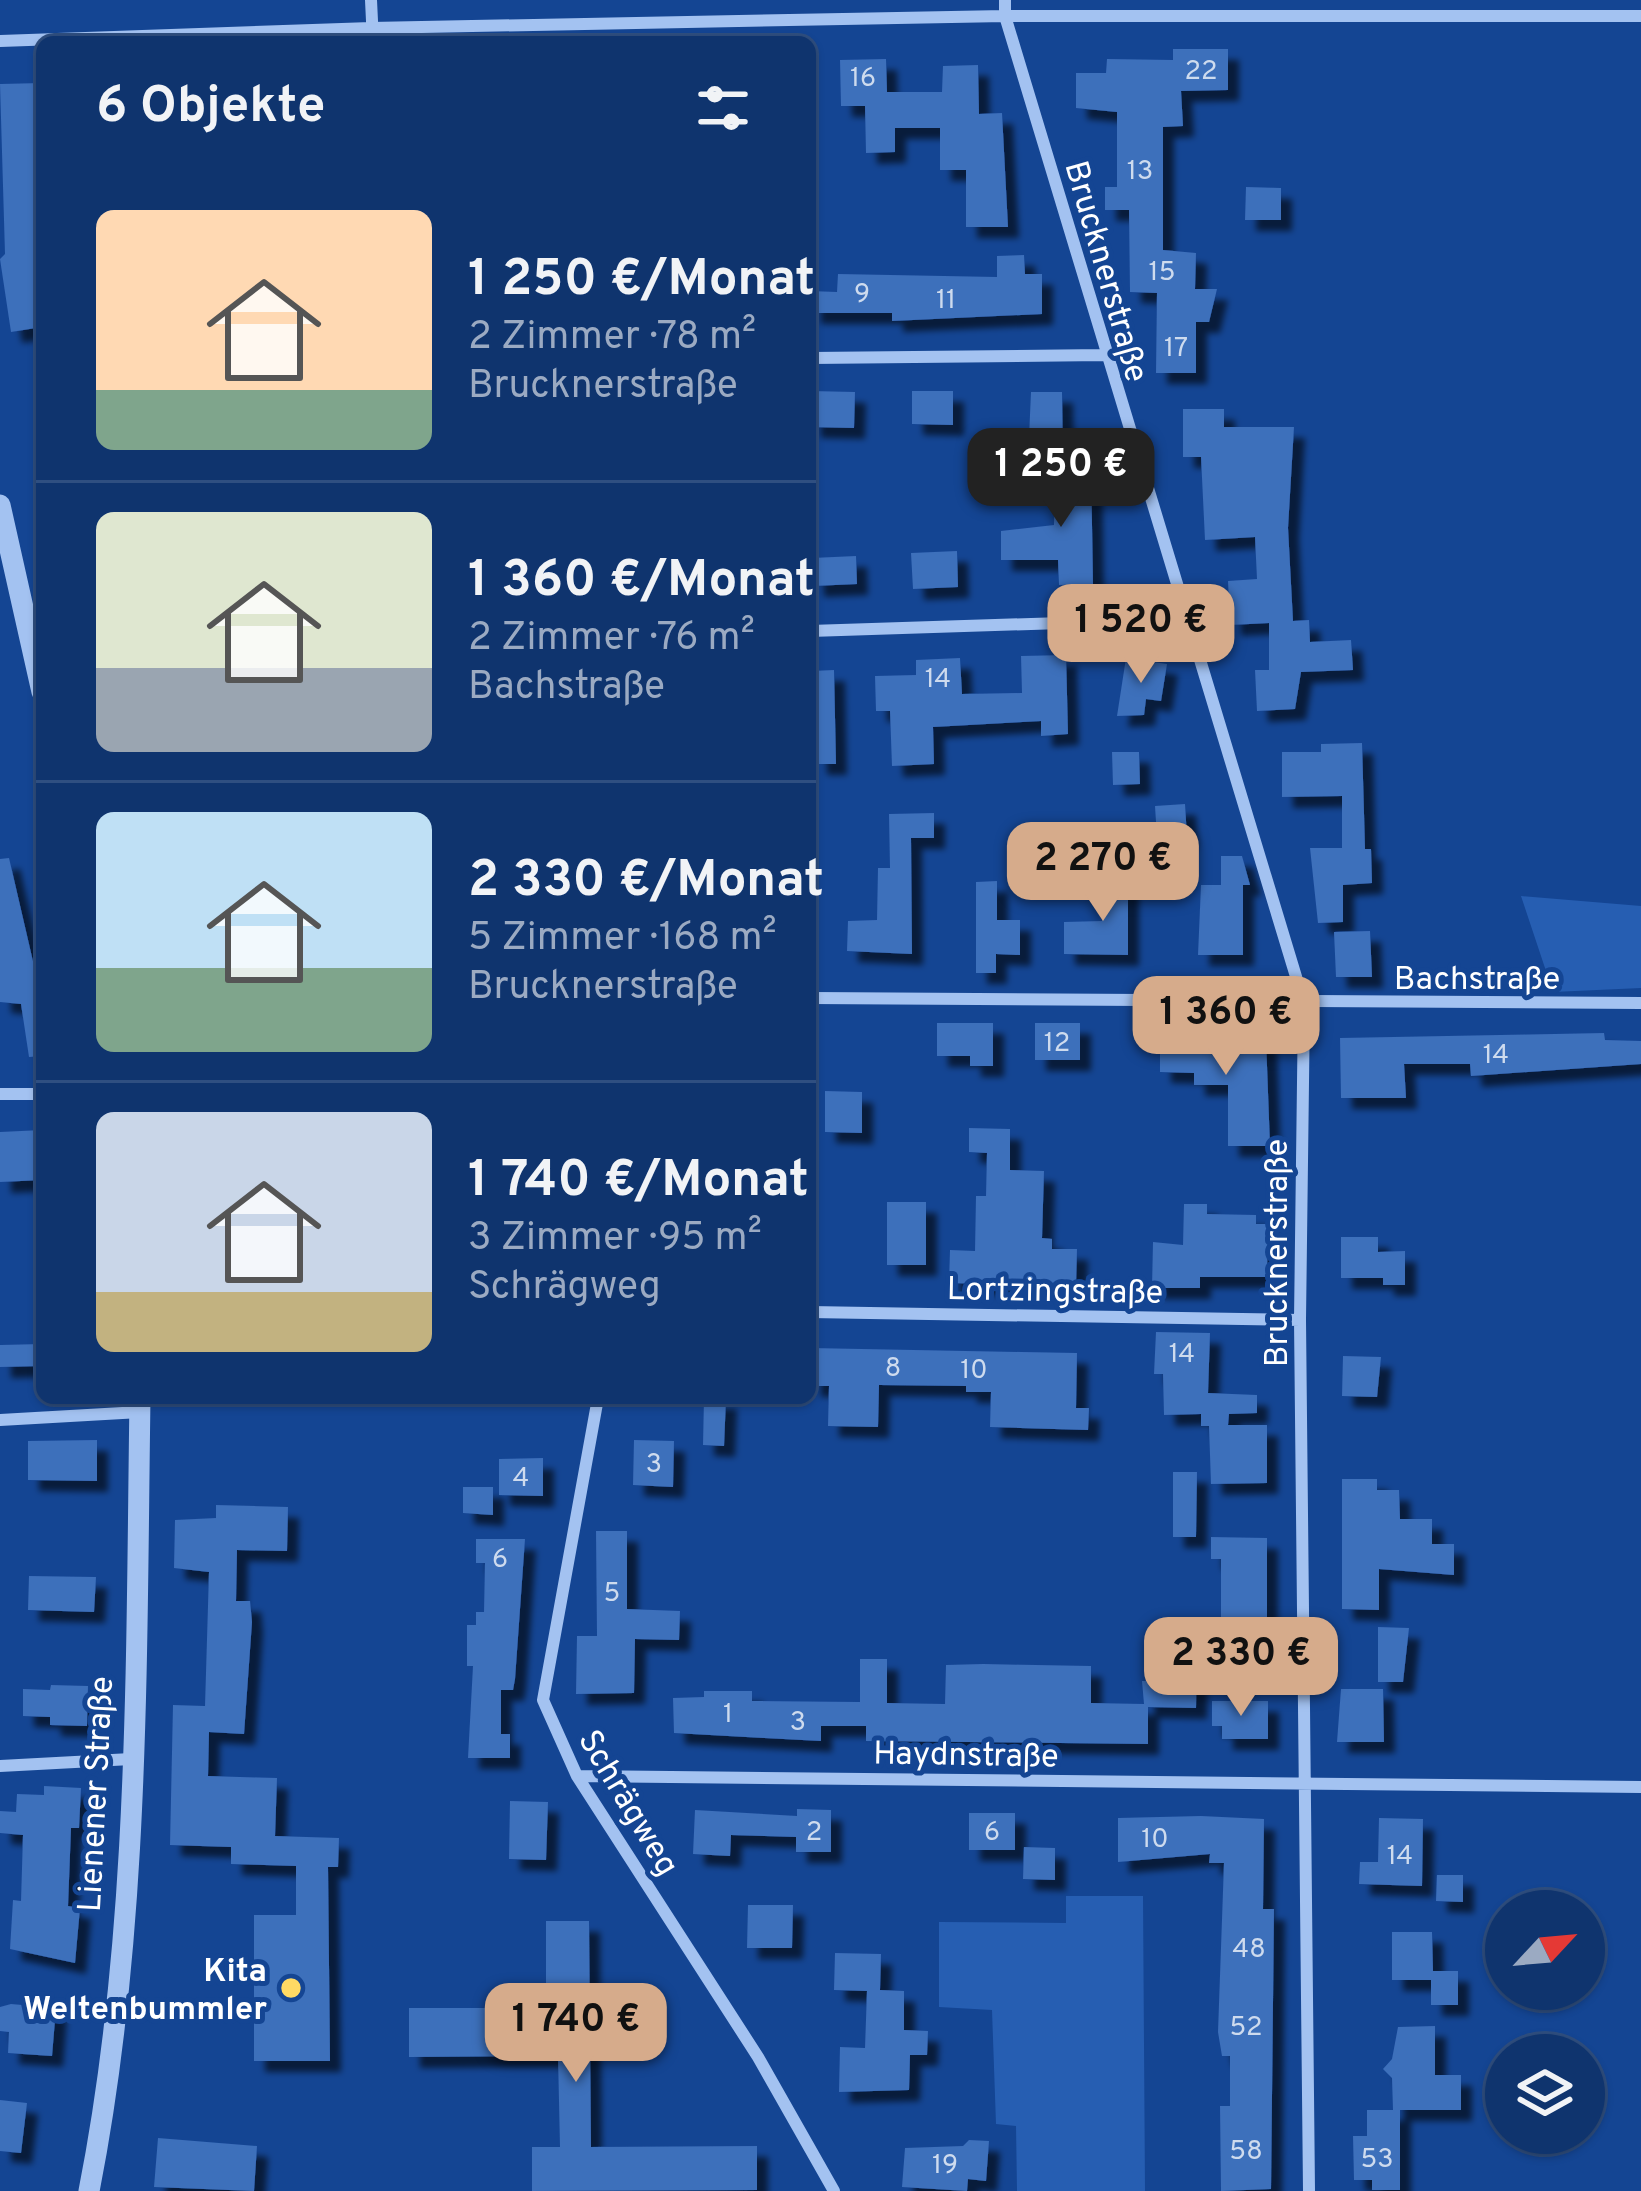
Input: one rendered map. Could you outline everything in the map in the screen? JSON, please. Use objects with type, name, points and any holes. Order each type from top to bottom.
[{"type":"street","points":[[371,0],[372,35]]},
{"type":"street","name":"Brucknerstraße","points":[[1005,0],[1005,16],[1104,355],[1304,1003],[1300,1320],[1309,2191]]},
{"type":"street","points":[[310,36],[1005,16],[1641,16]]},
{"type":"street","points":[[0,41],[36,40]]},
{"type":"street","points":[[816,358],[1104,355]]},
{"type":"street","points":[[0,505],[36,650]]},
{"type":"street","points":[[816,631],[1184,620]]},
{"type":"street","name":"Bachstraße","points":[[816,998],[1641,1003]]},
{"type":"street","points":[[0,1094],[36,1094]]},
{"type":"street","name":"Lortzingstraße","points":[[816,1312],[1300,1320]]},
{"type":"street","name":"Schrägweg","points":[[597,1404],[544,1700],[578,1776],[758,2057],[834,2191]]},
{"type":"street","points":[[0,1420],[140,1405]]},
{"type":"street","name":"Lienener Straße","points":[[89,2191],[118,1959],[131,1759],[140,1405]]},
{"type":"street","points":[[0,1766],[131,1759]]},
{"type":"street","name":"Haydnstraße","points":[[578,1776],[1641,1787]]},
{"type":"shaded area","points":[[1521,896],[1641,906],[1641,988],[1553,992]]},
{"type":"shaded area","points":[[1066,1896],[1143,1896],[1145,2191],[1017,2191],[1016,2126],[996,2124],[992,2010],[939,2007],[939,1922],[1066,1923]]},
{"type":"building","points":[[1173,49],[1228,49],[1228,90],[1181,91],[1183,126],[1163,127],[1163,250],[1196,253],[1195,289],[1217,289],[1209,322],[1196,322],[1196,373],[1156,373],[1157,293],[1130,292],[1129,210],[1105,210],[1105,187],[1117,187],[1117,112],[1076,108],[1076,73],[1106,73],[1107,59],[1173,60]]},
{"type":"building","points":[[886,59],[887,92],[942,92],[943,66],[978,65],[979,114],[1002,113],[1008,227],[966,227],[966,170],[940,170],[940,128],[895,128],[895,152],[866,153],[865,106],[841,106],[840,60]]},
{"type":"building","points":[[36,83],[36,328],[11,332],[0,259],[5,254],[0,84]]},
{"type":"building","points":[[1246,187],[1281,188],[1281,220],[1245,220]]},
{"type":"building","points":[[1024,255],[1025,274],[1042,274],[1042,314],[892,321],[892,313],[816,313],[816,291],[837,292],[838,274],[997,277],[997,256]]},
{"type":"building","points":[[816,391],[855,392],[854,428],[816,427]]},
{"type":"building","points":[[912,391],[953,391],[953,425],[912,424]]},
{"type":"building","points":[[1031,392],[1062,392],[1063,460],[1028,460]]},
{"type":"building","points":[[1183,409],[1224,409],[1224,427],[1294,427],[1288,528],[1293,621],[1309,620],[1310,642],[1351,640],[1353,670],[1301,672],[1295,709],[1257,711],[1255,670],[1269,670],[1269,623],[1230,625],[1228,581],[1257,579],[1255,537],[1205,540],[1201,457],[1183,457]]},
{"type":"building","points":[[1055,465],[1091,465],[1093,584],[1059,585],[1058,560],[1001,560],[1001,531],[1054,525]]},
{"type":"building","points":[[957,551],[958,587],[913,589],[911,553]]},
{"type":"building","points":[[856,556],[857,584],[816,586],[816,558]]},
{"type":"building","points":[[1066,655],[1068,734],[1041,736],[1041,721],[933,727],[934,764],[892,766],[890,711],[876,711],[875,676],[916,675],[916,660],[960,658],[962,694],[1022,693],[1021,656]]},
{"type":"building","points":[[1126,658],[1167,664],[1161,701],[1146,699],[1144,715],[1117,716]]},
{"type":"building","points":[[834,670],[836,764],[816,764],[816,671]]},
{"type":"building","points":[[1362,743],[1365,849],[1371,849],[1372,883],[1343,885],[1343,922],[1318,923],[1310,848],[1342,848],[1342,796],[1282,797],[1282,752],[1321,752],[1321,744]]},
{"type":"building","points":[[1112,752],[1139,752],[1140,784],[1113,785]]},
{"type":"building","points":[[1185,804],[1187,837],[1157,838],[1155,806]]},
{"type":"building","points":[[934,813],[934,838],[911,838],[912,954],[847,951],[848,921],[877,920],[878,868],[890,868],[889,814]]},
{"type":"building","points":[[1221,856],[1242,856],[1250,885],[1243,885],[1243,955],[1198,955],[1201,885],[1221,885]]},
{"type":"building","points":[[9,858],[36,970],[36,1056],[29,1057],[21,1004],[0,1002],[0,859]]},
{"type":"building","points":[[1104,875],[1128,875],[1128,955],[1064,954],[1064,922],[1102,921]]},
{"type":"building","points":[[997,881],[997,920],[1020,920],[1020,955],[996,954],[996,973],[976,973],[976,882]]},
{"type":"building","points":[[1370,931],[1372,977],[1336,977],[1334,932]]},
{"type":"building","points":[[937,1023],[993,1023],[993,1066],[970,1066],[970,1056],[937,1056]]},
{"type":"building","points":[[1035,1023],[1080,1023],[1080,1060],[1035,1060]]},
{"type":"building","points":[[1160,1029],[1197,1029],[1197,1039],[1266,1039],[1270,1146],[1228,1146],[1228,1085],[1194,1085],[1194,1073],[1160,1072]]},
{"type":"building","points":[[1604,1033],[1605,1040],[1641,1041],[1641,1064],[1471,1076],[1470,1064],[1404,1064],[1406,1098],[1341,1098],[1340,1038]]},
{"type":"building","points":[[825,1091],[862,1092],[862,1133],[825,1132]]},
{"type":"building","points":[[969,1128],[1010,1129],[1010,1170],[1044,1171],[1042,1238],[1052,1239],[1052,1249],[1077,1249],[1076,1286],[949,1283],[950,1250],[975,1251],[976,1196],[986,1196],[987,1153],[969,1152]]},
{"type":"building","points":[[36,1130],[36,1180],[0,1182],[0,1132]]},
{"type":"building","points":[[887,1202],[926,1202],[926,1265],[887,1265]]},
{"type":"building","points":[[1184,1204],[1207,1204],[1207,1214],[1256,1215],[1256,1224],[1268,1224],[1267,1277],[1200,1277],[1200,1288],[1152,1288],[1153,1242],[1183,1245]]},
{"type":"building","points":[[1341,1237],[1378,1237],[1378,1252],[1405,1251],[1405,1285],[1383,1285],[1383,1278],[1341,1278]]},
{"type":"building","points":[[1156,1332],[1210,1333],[1208,1393],[1257,1395],[1257,1413],[1229,1414],[1228,1425],[1267,1425],[1267,1483],[1211,1484],[1209,1426],[1201,1426],[1201,1414],[1164,1415],[1163,1374],[1154,1374]]},
{"type":"building","points":[[36,1344],[36,1366],[0,1367],[0,1345]]},
{"type":"building","points":[[816,1348],[1077,1353],[1076,1408],[1089,1408],[1088,1430],[990,1427],[991,1392],[966,1392],[966,1386],[879,1385],[878,1427],[828,1426],[829,1386],[816,1386]]},
{"type":"building","points":[[1343,1356],[1381,1357],[1377,1397],[1342,1396]]},
{"type":"building","points":[[704,1404],[726,1404],[724,1446],[703,1445]]},
{"type":"building","points":[[97,1440],[97,1481],[28,1480],[28,1441]]},
{"type":"building","points":[[634,1440],[674,1441],[673,1487],[633,1485]]},
{"type":"building","points":[[543,1458],[543,1496],[499,1495],[499,1459]]},
{"type":"building","points":[[1173,1472],[1197,1472],[1196,1537],[1173,1537]]},
{"type":"building","points":[[1342,1479],[1377,1479],[1377,1490],[1399,1490],[1400,1519],[1432,1519],[1432,1544],[1454,1544],[1454,1575],[1379,1569],[1379,1610],[1342,1609]]},
{"type":"building","points":[[463,1487],[493,1487],[493,1515],[463,1513]]},
{"type":"building","points":[[216,1505],[288,1507],[287,1551],[237,1550],[236,1601],[250,1601],[252,1622],[244,1734],[209,1732],[208,1776],[277,1778],[275,1836],[339,1838],[338,1867],[328,1867],[330,2061],[254,2061],[254,1915],[296,1915],[296,1866],[231,1864],[231,1847],[170,1845],[173,1705],[205,1706],[209,1572],[174,1568],[175,1520],[216,1518]]},
{"type":"building","points":[[596,1531],[627,1531],[627,1609],[680,1611],[679,1640],[635,1639],[634,1693],[576,1694],[577,1636],[597,1636]]},
{"type":"building","points":[[1211,1537],[1267,1538],[1267,1654],[1201,1654],[1201,1617],[1221,1617],[1221,1559],[1211,1559]]},
{"type":"building","points":[[476,1539],[525,1539],[515,1679],[513,1690],[501,1690],[501,1734],[510,1734],[510,1758],[468,1758],[473,1666],[467,1666],[467,1625],[476,1625],[476,1612],[484,1612],[485,1563],[476,1563]]},
{"type":"building","points":[[29,1576],[96,1577],[94,1612],[28,1610]]},
{"type":"building","points":[[1378,1627],[1409,1628],[1403,1682],[1378,1682]]},
{"type":"building","points":[[1164,1652],[1197,1652],[1196,1708],[1148,1707],[1148,1744],[866,1741],[866,1726],[821,1726],[821,1741],[674,1733],[673,1698],[704,1697],[704,1691],[752,1691],[752,1701],[860,1702],[860,1659],[887,1659],[887,1703],[945,1704],[946,1665],[983,1664],[1091,1666],[1091,1703],[1144,1704],[1142,1681],[1163,1681]]},
{"type":"building","points":[[51,1685],[88,1686],[87,1726],[50,1725],[50,1717],[23,1716],[23,1689],[50,1690]]},
{"type":"building","points":[[1341,1689],[1383,1689],[1384,1742],[1337,1742]]},
{"type":"building","points":[[1212,1701],[1268,1701],[1268,1739],[1222,1739],[1222,1726],[1212,1726]]},
{"type":"building","points":[[44,1786],[81,1788],[79,1828],[71,1828],[68,1906],[80,1908],[75,1963],[10,1949],[13,1900],[21,1901],[23,1835],[0,1833],[0,1811],[16,1812],[17,1794],[44,1795]]},
{"type":"building","points":[[510,1801],[548,1802],[546,1860],[509,1859]]},
{"type":"building","points":[[797,1809],[831,1810],[831,1852],[796,1852],[796,1837],[731,1835],[730,1856],[693,1854],[695,1810],[797,1816]]},
{"type":"building","points":[[969,1813],[1015,1813],[1015,1850],[969,1850]]},
{"type":"building","points":[[1118,1818],[1264,1819],[1263,1909],[1274,1909],[1271,2189],[1221,2191],[1220,2106],[1230,2106],[1230,2056],[1222,2056],[1218,2032],[1224,1863],[1209,1863],[1210,1854],[1118,1862]]},
{"type":"building","points":[[1379,1818],[1423,1819],[1422,1886],[1359,1884],[1360,1862],[1378,1862]]},
{"type":"building","points":[[1024,1847],[1055,1848],[1055,1880],[1023,1879]]},
{"type":"building","points":[[1437,1875],[1463,1875],[1463,1902],[1436,1901]]},
{"type":"building","points":[[748,1905],[793,1905],[792,1948],[747,1948]]},
{"type":"building","points":[[546,1921],[589,1921],[591,2147],[757,2146],[757,2190],[532,2191],[532,2147],[560,2147],[558,2056],[409,2057],[409,2008],[487,2008],[487,2018],[546,2018]]},
{"type":"building","points":[[1392,1932],[1432,1932],[1433,1971],[1458,1971],[1458,2005],[1431,2005],[1431,1980],[1392,1980]]},
{"type":"building","points":[[835,1953],[881,1954],[880,1990],[904,1991],[904,2030],[928,2031],[927,2055],[910,2055],[909,2090],[839,2092],[840,2047],[865,2048],[867,1991],[834,1990]]},
{"type":"building","points":[[0,2007],[56,2008],[52,2056],[8,2053],[9,2032],[0,2031]]},
{"type":"building","points":[[1435,2026],[1435,2075],[1461,2075],[1461,2110],[1393,2110],[1392,2078],[1383,2069],[1392,2059],[1398,2027]]},
{"type":"building","points":[[0,2100],[27,2103],[21,2153],[0,2151]]},
{"type":"building","points":[[1367,2110],[1400,2110],[1400,2190],[1372,2190],[1372,2180],[1354,2180],[1353,2136],[1367,2136]]},
{"type":"building","points":[[158,2138],[257,2146],[254,2191],[154,2187]]},
{"type":"building","points":[[969,2140],[989,2141],[986,2181],[968,2179],[967,2191],[902,2187],[905,2148],[963,2146]]},
{"type":"place","name":"Kita Weltenbummler","points":[[291,1988]]}]
